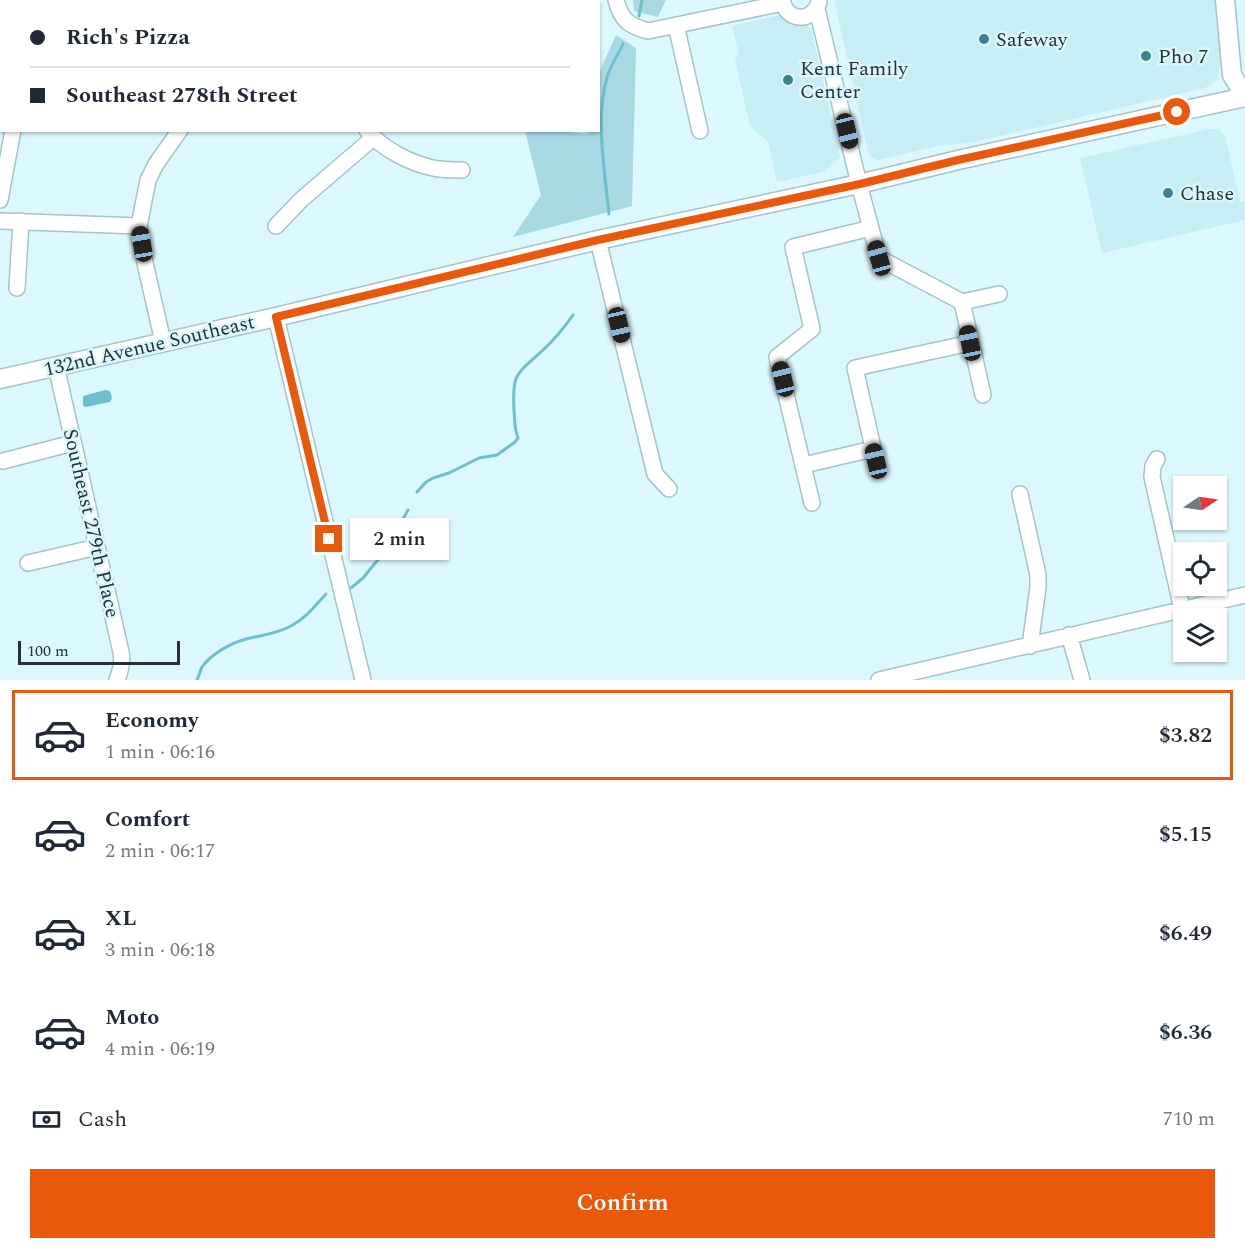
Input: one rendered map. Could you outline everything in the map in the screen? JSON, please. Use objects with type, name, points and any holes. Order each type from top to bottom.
[{"type":"main road","points":[[1225,0],[1232,75],[1245,96]]},
{"type":"main road","name":"132nd Avenue Southeast","points":[[0,379],[276,317],[598,240],[860,184],[970,157],[1245,96]]},
{"type":"street","points":[[616,0],[618,9],[629,24],[648,31],[783,2],[789,14],[795,17],[807,16],[813,13],[818,4]]},
{"type":"street","points":[[818,4],[879,258],[962,302],[999,294]]},
{"type":"street","points":[[676,26],[700,130]]},
{"type":"street","points":[[0,200],[13,132]]},
{"type":"street","points":[[163,342],[139,226],[148,180],[156,164],[179,132]]},
{"type":"street","points":[[276,226],[370,134],[415,163],[434,169],[462,170]]},
{"type":"street","points":[[0,221],[139,226]]},
{"type":"street","points":[[17,288],[21,221]]},
{"type":"street","points":[[812,502],[777,357],[812,329],[793,247],[871,228]]},
{"type":"street","points":[[598,240],[654,474],[669,489]]},
{"type":"street","points":[[962,302],[982,395]]},
{"type":"street","points":[[276,317],[363,680]]},
{"type":"street","points":[[804,465],[875,455],[855,368],[970,343]]},
{"type":"street","name":"Southeast 279th Place","points":[[56,366],[123,661],[117,680]]},
{"type":"street","points":[[3,461],[74,443]]},
{"type":"street","points":[[1157,459],[1153,466],[1152,477],[1182,608]]},
{"type":"street","points":[[1020,494],[1038,575],[1030,646]]},
{"type":"street","points":[[28,562],[97,547]]},
{"type":"street","points":[[1186,608],[1245,595]]},
{"type":"street","points":[[879,680],[1173,611]]},
{"type":"street","points":[[1069,635],[1082,680]]},
{"type":"shaded area","points":[[633,0],[666,0],[658,17],[634,11]]},
{"type":"shaded area","points":[[834,0],[1217,0],[1221,60],[1217,80],[1205,88],[970,143],[942,145],[878,160],[869,156]]},
{"type":"shaded area","points":[[780,15],[811,28],[840,157],[823,172],[777,182],[768,142],[750,126],[735,60],[739,53],[732,26]]},
{"type":"shaded area","points":[[616,35],[636,48],[632,206],[513,237],[541,195],[525,132],[587,134],[588,132],[600,132],[600,71]]},
{"type":"shaded area","points":[[1210,129],[1219,129],[1225,136],[1240,202],[1245,202],[1245,220],[1102,253],[1080,158]]},
{"type":"shaded area","points":[[105,390],[110,391],[112,398],[110,402],[83,406],[83,396]]},
{"type":"waterway","points":[[639,16],[642,0]]},
{"type":"waterway","points":[[609,214],[601,128],[603,93],[608,74],[623,44]]},
{"type":"waterway","points":[[417,492],[433,478],[479,458],[497,455],[515,442],[518,438],[515,424],[515,381],[521,370],[555,338],[573,315]]},
{"type":"waterway","points":[[351,588],[392,545],[395,533],[408,510]]},
{"type":"waterway","points":[[197,680],[202,667],[216,653],[240,641],[274,633],[291,626],[305,616],[326,594]]},
{"type":"place","name":"Safeway","points":[[984,39]]},
{"type":"place","name":"Pho 7","points":[[1146,56]]},
{"type":"place","name":"Kent Family Center","points":[[788,80]]},
{"type":"place","name":"Chase","points":[[1168,193]]},
{"type":"route","points":[[329,539],[276,317],[598,240],[860,184],[1177,112]]}]
